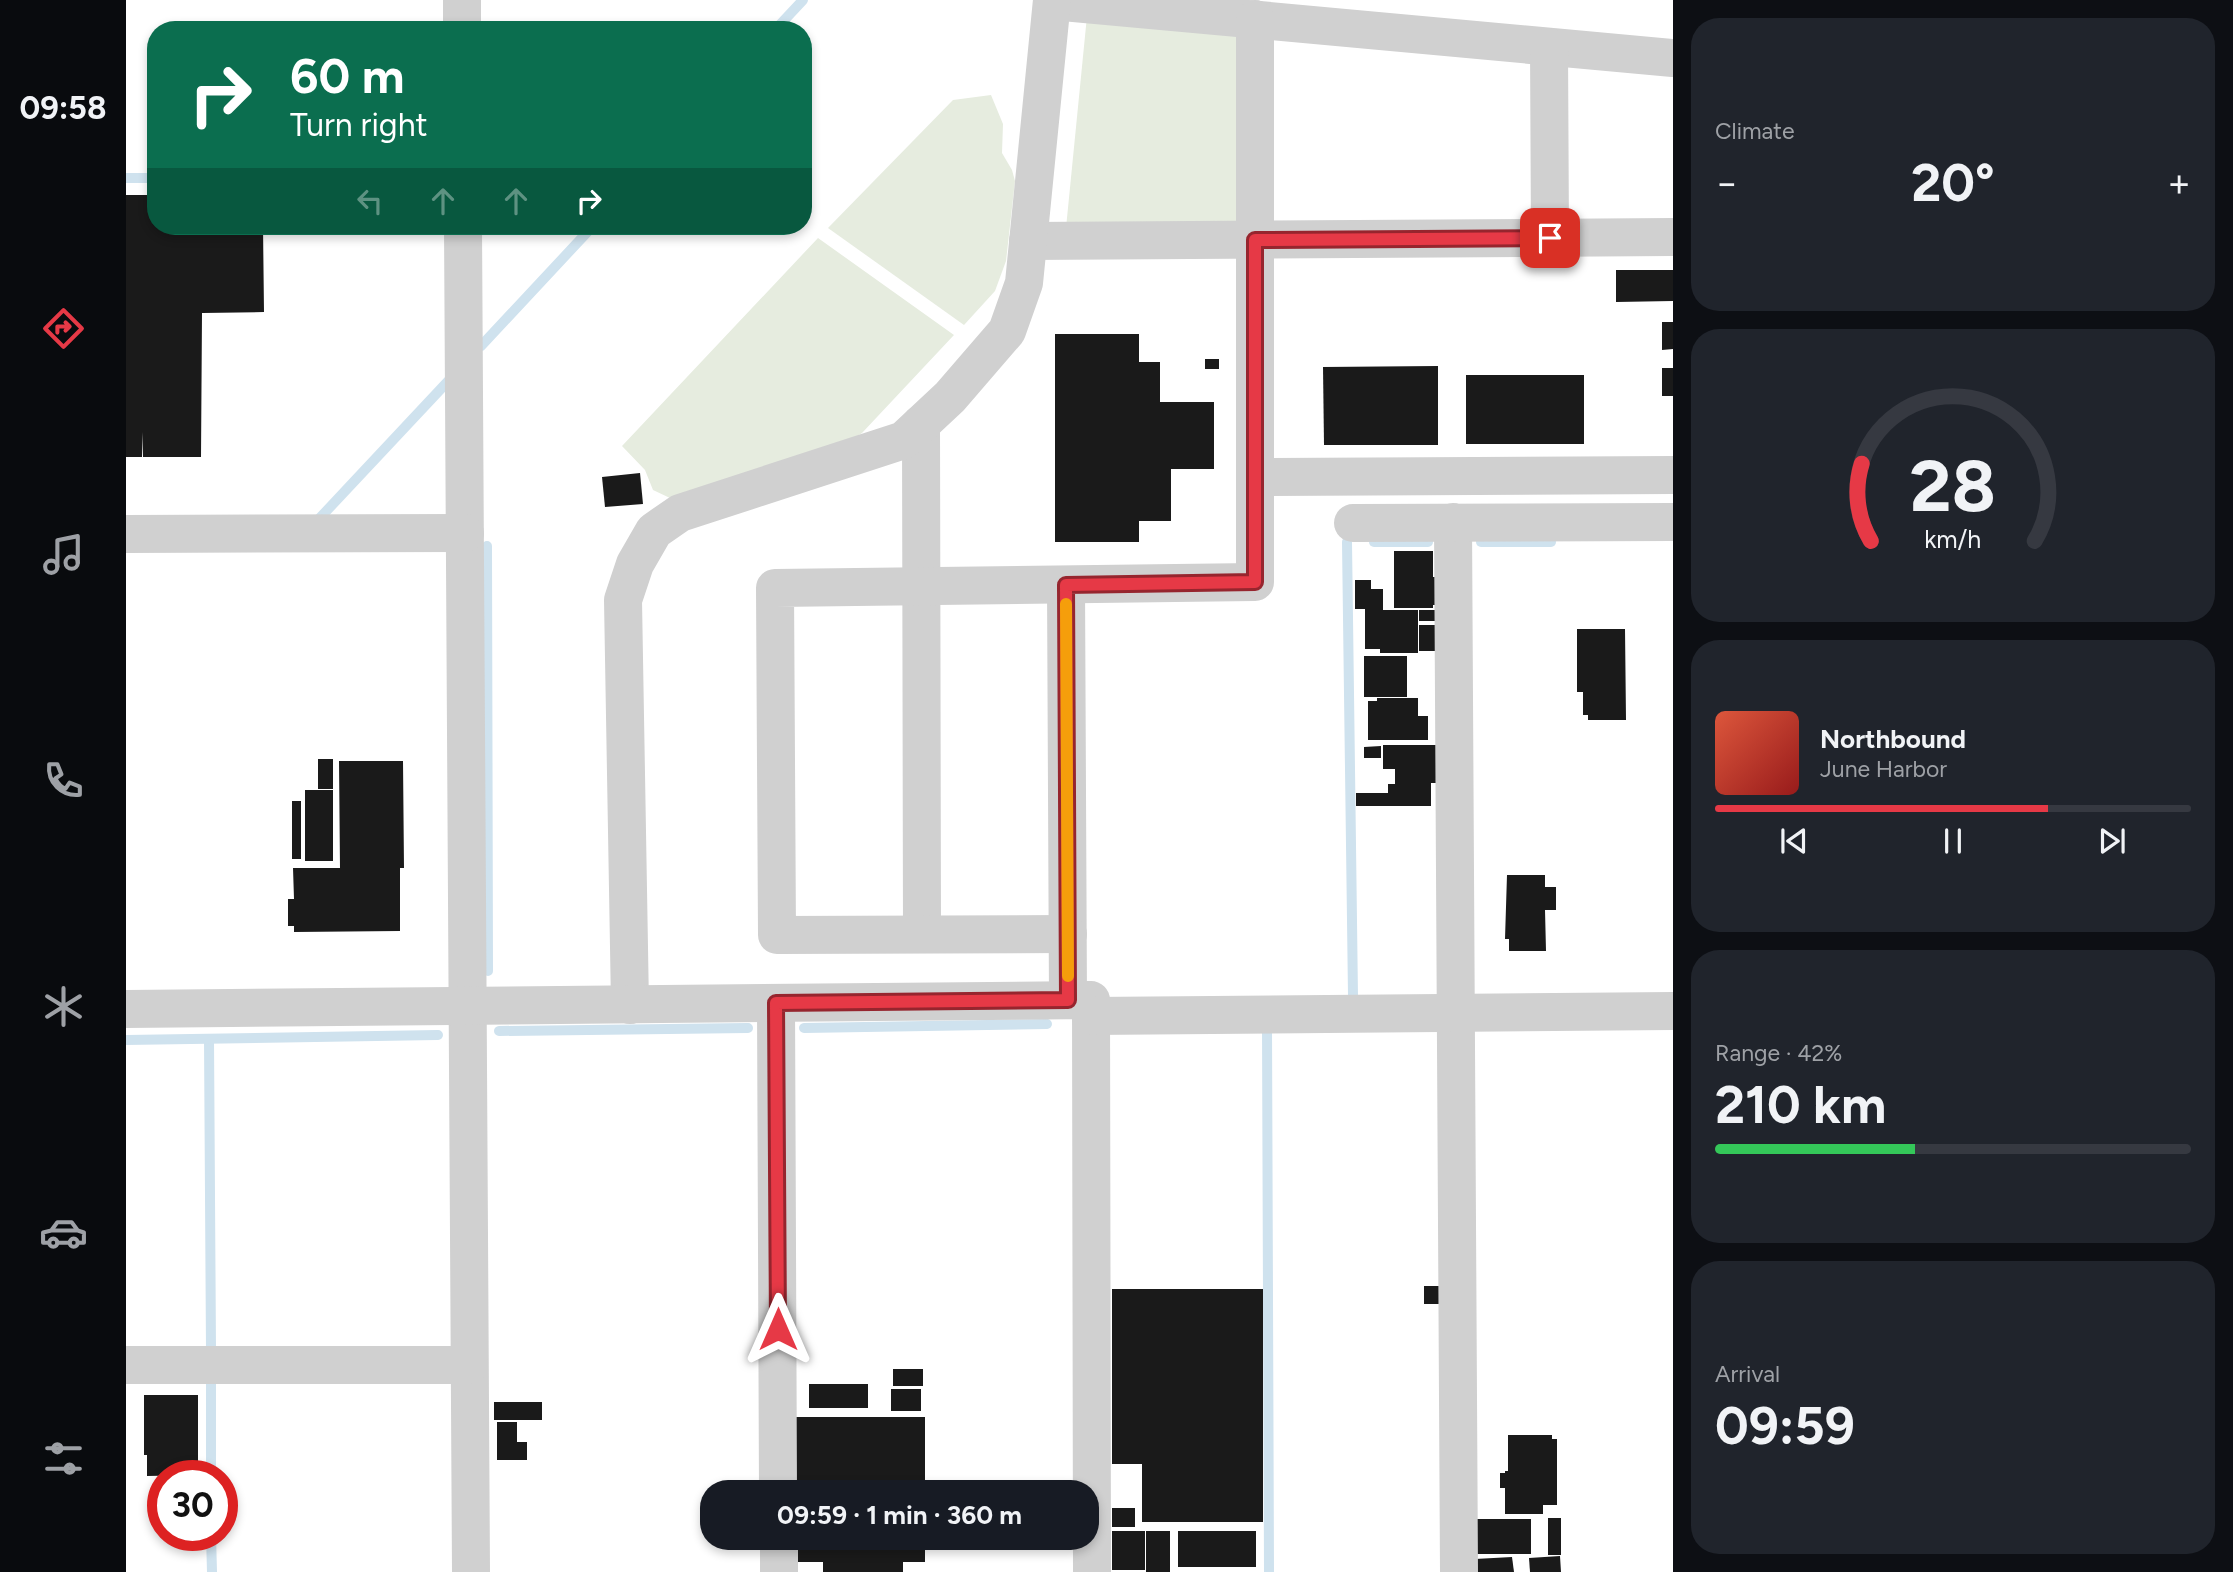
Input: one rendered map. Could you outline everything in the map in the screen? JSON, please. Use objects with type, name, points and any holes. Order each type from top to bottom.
[{"type":"street","points":[[462,0],[462,21]]},
{"type":"street","points":[[630,1005],[623,600],[635,564],[654,531],[680,513],[904,440],[950,397],[1007,331],[1024,283],[1052,0],[1673,58]]},
{"type":"street","points":[[1068,934],[777,935],[775,588],[1255,582],[1255,19]]},
{"type":"street","points":[[1549,47],[1550,238]]},
{"type":"street","points":[[463,235],[471,1572]]},
{"type":"street","points":[[1028,241],[1673,237]]},
{"type":"street","points":[[921,424],[922,934]]},
{"type":"street","points":[[1255,477],[1673,475]]},
{"type":"street","points":[[1453,522],[1459,1572]]},
{"type":"street","points":[[1353,523],[1673,522]]},
{"type":"street","points":[[126,534],[465,533]]},
{"type":"street","points":[[1066,585],[1068,934],[1080,1008],[1093,1572]]},
{"type":"street","points":[[776,1003],[778,1480]]},
{"type":"street","points":[[126,1009],[776,1003],[1456,1013],[1673,1012]]},
{"type":"street","points":[[126,1365],[469,1365]]},
{"type":"street","points":[[779,1550],[779,1572]]},
{"type":"shaded area","points":[[1087,16],[1235,29],[1248,44],[1236,227],[1066,228]]},
{"type":"shaded area","points":[[991,95],[1003,124],[1002,153],[1015,181],[1006,261],[995,291],[964,325],[828,228],[953,100]]},
{"type":"shaded area","points":[[818,238],[954,335],[862,433],[851,440],[670,498],[653,490],[645,470],[622,446]]},
{"type":"building","points":[[126,195],[147,195],[147,235],[263,235],[264,312],[202,313],[201,457],[143,457],[142,432],[142,457],[126,457]]},
{"type":"building","points":[[1616,270],[1673,270],[1673,301],[1616,302]]},
{"type":"building","points":[[1662,322],[1673,322],[1673,349],[1662,350]]},
{"type":"building","points":[[1055,334],[1139,334],[1139,362],[1160,362],[1160,402],[1214,402],[1214,469],[1171,469],[1171,521],[1139,521],[1139,542],[1055,542]]},
{"type":"building","points":[[1205,359],[1219,359],[1219,369],[1205,369]]},
{"type":"building","points":[[1438,366],[1438,445],[1324,445],[1323,367]]},
{"type":"building","points":[[1662,368],[1673,368],[1673,396],[1662,396]]},
{"type":"building","points":[[1466,375],[1584,375],[1584,444],[1466,444]]},
{"type":"building","points":[[640,473],[643,504],[605,507],[602,477]]},
{"type":"building","points":[[1394,551],[1433,551],[1433,577],[1438,577],[1438,605],[1433,605],[1433,608],[1394,608]]},
{"type":"building","points":[[1355,580],[1371,580],[1371,589],[1383,589],[1383,610],[1418,610],[1418,653],[1380,653],[1380,649],[1365,649],[1365,609],[1355,609]]},
{"type":"building","points":[[1419,610],[1438,610],[1438,621],[1419,621]]},
{"type":"building","points":[[1419,625],[1438,625],[1438,651],[1419,651]]},
{"type":"building","points":[[1577,629],[1625,629],[1626,720],[1588,720],[1588,715],[1583,715],[1583,692],[1577,692]]},
{"type":"building","points":[[1364,656],[1407,656],[1407,697],[1364,697]]},
{"type":"building","points":[[1377,698],[1418,698],[1418,716],[1428,716],[1428,740],[1368,740],[1368,701],[1377,701]]},
{"type":"building","points":[[1383,745],[1437,745],[1437,783],[1431,783],[1431,806],[1356,806],[1356,793],[1388,793],[1388,784],[1395,784],[1395,769],[1383,769]]},
{"type":"building","points":[[1381,746],[1381,758],[1364,758],[1364,747]]},
{"type":"building","points":[[318,759],[333,759],[333,789],[318,789]]},
{"type":"building","points":[[339,761],[403,761],[404,868],[400,868],[400,931],[294,932],[294,926],[288,926],[288,899],[294,899],[293,868],[340,868]]},
{"type":"building","points":[[305,790],[333,790],[333,861],[305,861]]},
{"type":"building","points":[[292,801],[301,801],[301,859],[292,859]]},
{"type":"building","points":[[1507,875],[1545,875],[1545,887],[1556,887],[1556,910],[1545,910],[1546,951],[1509,951],[1509,939],[1505,939]]},
{"type":"building","points":[[1424,1286],[1440,1286],[1440,1304],[1424,1304]]},
{"type":"building","points":[[1112,1289],[1263,1289],[1263,1522],[1142,1522],[1142,1464],[1112,1464]]},
{"type":"building","points":[[893,1369],[923,1369],[923,1386],[893,1386]]},
{"type":"building","points":[[809,1384],[868,1384],[868,1408],[809,1408]]},
{"type":"building","points":[[891,1389],[921,1389],[921,1411],[891,1411]]},
{"type":"building","points":[[144,1395],[198,1395],[198,1460],[147,1460],[147,1455],[144,1455]]},
{"type":"building","points":[[494,1402],[542,1402],[542,1420],[494,1420]]},
{"type":"building","points":[[795,1417],[925,1417],[925,1480],[795,1480]]},
{"type":"building","points":[[497,1422],[517,1422],[517,1442],[527,1442],[527,1460],[497,1460]]},
{"type":"building","points":[[1508,1435],[1552,1435],[1552,1439],[1557,1439],[1557,1505],[1543,1505],[1543,1514],[1505,1514],[1505,1488],[1500,1488],[1500,1473],[1508,1471]]},
{"type":"building","points":[[1112,1508],[1135,1508],[1135,1527],[1112,1527]]},
{"type":"building","points":[[1548,1518],[1561,1518],[1561,1555],[1548,1555]]},
{"type":"building","points":[[1477,1519],[1531,1519],[1531,1554],[1477,1554]]},
{"type":"building","points":[[1112,1531],[1145,1531],[1145,1570],[1112,1570]]},
{"type":"building","points":[[1146,1531],[1170,1531],[1170,1572],[1146,1572]]},
{"type":"building","points":[[1178,1531],[1256,1531],[1256,1567],[1178,1567]]},
{"type":"building","points":[[795,1550],[925,1550],[925,1562],[903,1562],[903,1572],[823,1572],[823,1562],[795,1562]]},
{"type":"building","points":[[1560,1556],[1561,1572],[1530,1572],[1529,1558]]},
{"type":"building","points":[[1512,1557],[1514,1572],[1476,1572],[1475,1559]]},
{"type":"waterway","points":[[783,21],[803,0]]},
{"type":"waterway","points":[[126,178],[147,178]]},
{"type":"waterway","points":[[481,346],[585,235]]},
{"type":"waterway","points":[[317,521],[452,377]]},
{"type":"waterway","points":[[1347,542],[1353,996]]},
{"type":"waterway","points":[[1374,542],[1428,542]]},
{"type":"waterway","points":[[1481,542],[1551,542]]},
{"type":"waterway","points":[[487,546],[488,971]]},
{"type":"waterway","points":[[804,1028],[1047,1024]]},
{"type":"waterway","points":[[1267,1026],[1269,1572]]},
{"type":"waterway","points":[[499,1031],[748,1028]]},
{"type":"waterway","points":[[126,1040],[438,1035]]},
{"type":"waterway","points":[[209,1039],[211,1351]]},
{"type":"waterway","points":[[211,1379],[211,1460]]},
{"type":"waterway","points":[[211,1551],[212,1572]]},
{"type":"slow traffic","points":[[1066,604],[1068,976]]},
{"type":"route","points":[[778,1329],[776,1003],[1068,1000],[1066,585],[1255,582],[1255,240],[1550,238]]}]
